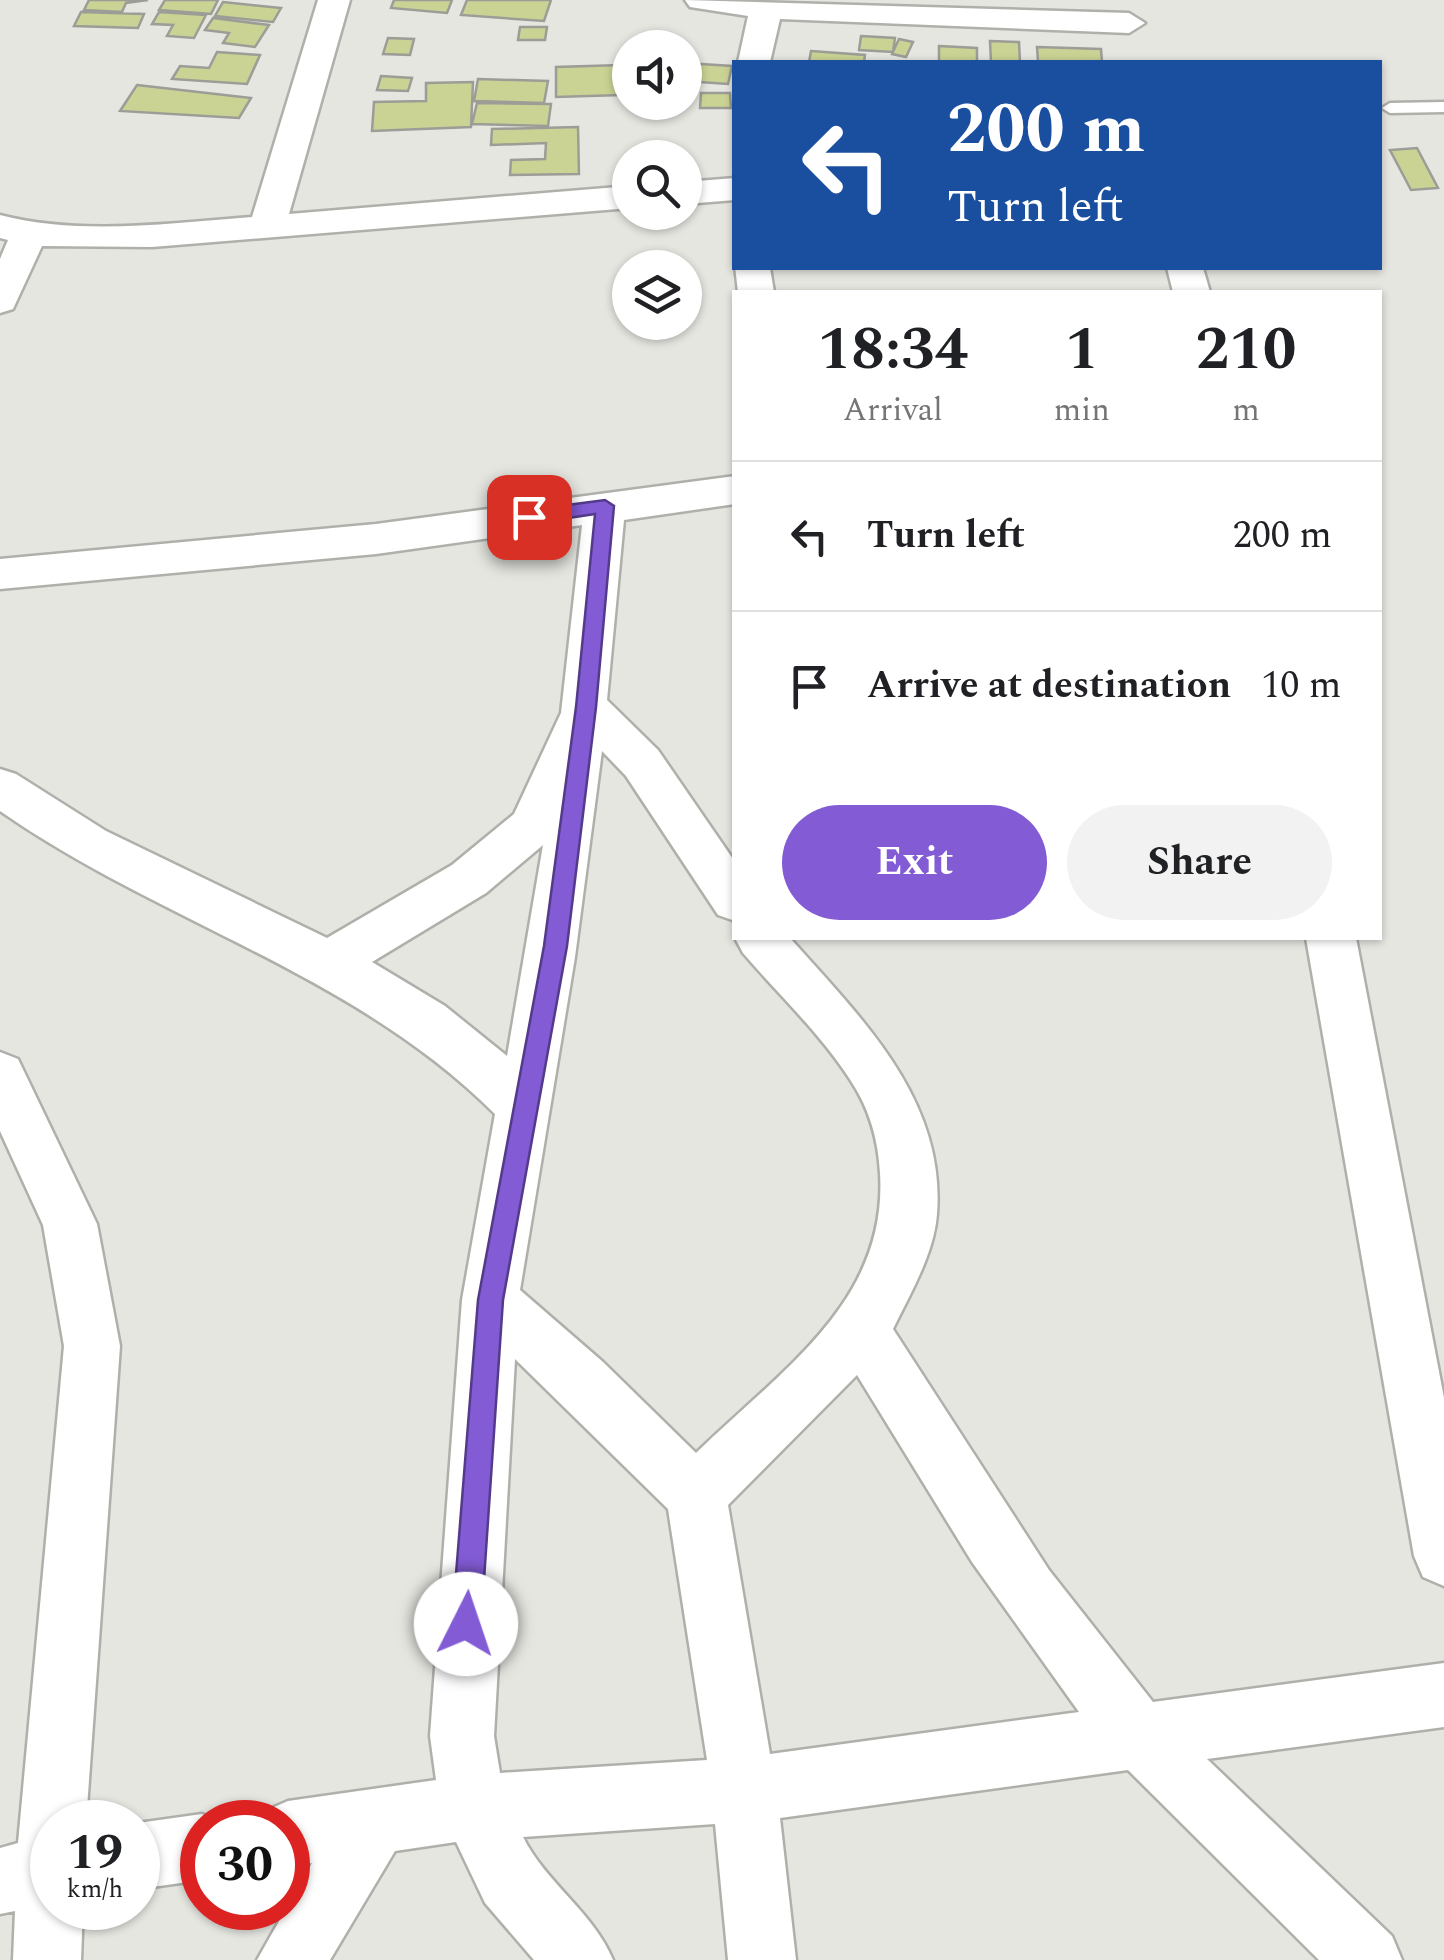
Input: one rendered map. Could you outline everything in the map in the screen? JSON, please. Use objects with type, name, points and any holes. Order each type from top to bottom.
[{"type":"street","points":[[267,228],[334,0]]},
{"type":"street","points":[[702,0],[766,9],[816,5],[1130,24]]},
{"type":"street","points":[[754,60],[766,9]]},
{"type":"street","points":[[702,192],[732,189]]},
{"type":"street","points":[[0,301],[15,231],[152,236],[383,214],[612,198]]},
{"type":"street","points":[[0,574],[376,538],[732,490]]},
{"type":"street","points":[[579,1960],[508,1879],[474,1807],[462,1736],[490,1300],[523,1106],[556,946],[586,707],[605,506]]},
{"type":"street","points":[[586,707],[642,763],[732,897]]},
{"type":"street","points":[[331,960],[469,880],[532,826],[586,707]]},
{"type":"street","points":[[0,787],[88,844],[331,960],[449,1039],[496,1076],[523,1106]]},
{"type":"street","points":[[696,1495],[862,1331],[894,1269],[910,1215],[904,1134],[869,1064],[762,940]]},
{"type":"street","points":[[1330,940],[1444,1556]]},
{"type":"street","points":[[0,1074],[70,1224],[92,1346],[46,1800]]},
{"type":"street","points":[[490,1300],[583,1382],[696,1495],[744,1790],[762,1960]]},
{"type":"street","points":[[862,1331],[1015,1569],[1141,1736],[1368,1960]]},
{"type":"street","points":[[310,1831],[474,1807],[744,1790],[1444,1695]]},
{"type":"street","points":[[290,1960],[376,1821]]},
{"type":"street","points":[[45,1930],[47,1960]]},
{"type":"lane","points":[[1390,108],[1444,107]]},
{"type":"building","points":[[89,0],[148,0],[126,3],[122,12],[84,10]]},
{"type":"building","points":[[165,0],[218,0],[211,14],[159,10]]},
{"type":"building","points":[[394,0],[452,0],[447,13],[391,8]]},
{"type":"building","points":[[467,0],[551,0],[544,21],[461,15]]},
{"type":"building","points":[[223,2],[281,8],[273,22],[215,16]]},
{"type":"building","points":[[81,12],[144,14],[138,28],[74,26]]},
{"type":"building","points":[[159,12],[206,15],[194,38],[167,36],[173,25],[152,24]]},
{"type":"building","points":[[213,18],[269,25],[255,47],[223,43],[229,33],[205,30]]},
{"type":"building","points":[[520,27],[547,27],[545,40],[518,40]]},
{"type":"building","points":[[861,36],[895,38],[893,52],[859,50]]},
{"type":"building","points":[[388,38],[414,39],[410,55],[383,54]]},
{"type":"building","points":[[899,39],[913,42],[906,57],[892,54]]},
{"type":"building","points":[[990,41],[1019,42],[1020,60],[991,60]]},
{"type":"building","points":[[939,46],[977,48],[977,60],[939,60]]},
{"type":"building","points":[[1037,47],[1101,49],[1102,60],[1038,60]]},
{"type":"building","points":[[811,51],[865,55],[864,60],[809,60]]},
{"type":"building","points":[[217,52],[260,55],[247,84],[172,79],[180,66],[209,68]]},
{"type":"building","points":[[702,64],[732,66],[728,84],[702,82]]},
{"type":"building","points":[[612,65],[612,95],[556,97],[556,67]]},
{"type":"building","points":[[381,76],[412,78],[408,91],[377,90]]},
{"type":"building","points":[[478,79],[548,81],[544,103],[474,101]]},
{"type":"building","points":[[473,82],[471,127],[372,131],[374,102],[426,101],[426,83]]},
{"type":"building","points":[[137,85],[251,98],[239,118],[120,111]]},
{"type":"building","points":[[702,93],[730,93],[731,108],[702,108]]},
{"type":"building","points":[[477,103],[551,104],[548,126],[472,124]]},
{"type":"building","points":[[578,127],[579,174],[510,175],[511,160],[545,159],[546,143],[491,145],[492,129]]},
{"type":"building","points":[[1417,148],[1438,188],[1411,190],[1390,150]]},
{"type":"route","points":[[466,1624],[490,1300],[523,1106],[556,946],[586,707],[605,506],[529,517]]}]
